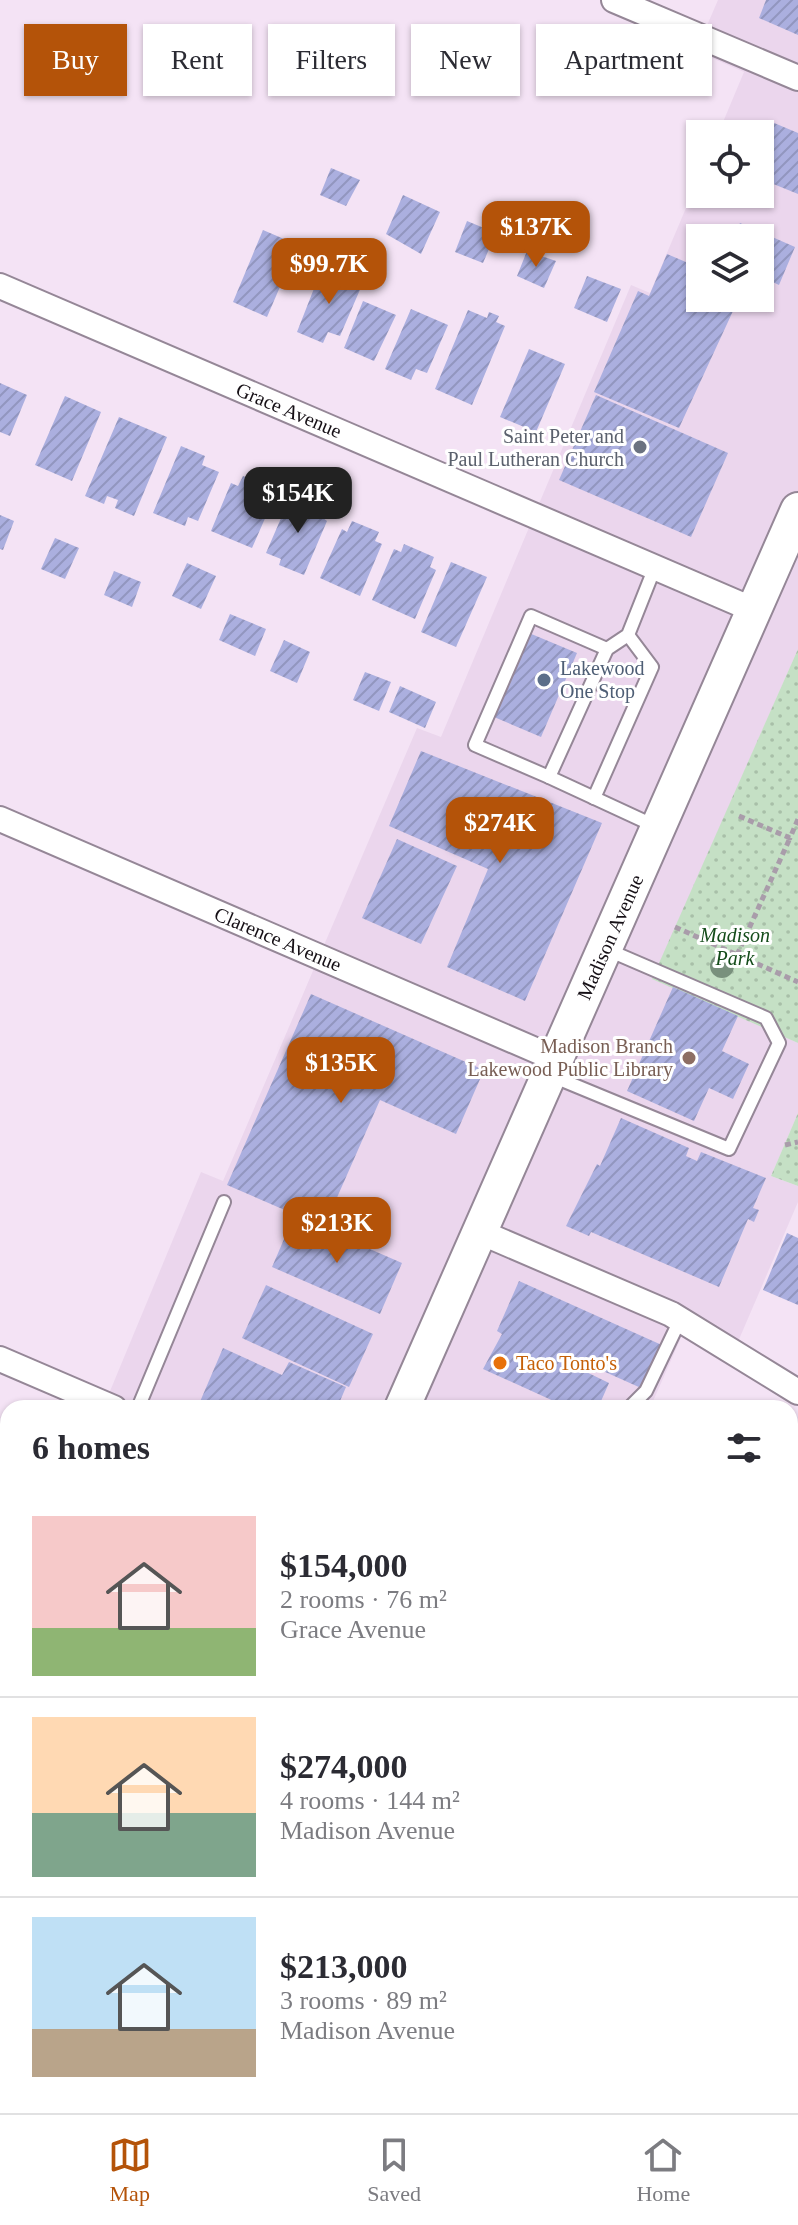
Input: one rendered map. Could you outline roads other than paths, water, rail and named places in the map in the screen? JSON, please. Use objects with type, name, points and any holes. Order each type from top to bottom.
[{"type":"main road","name":"Madison Avenue","points":[[406,1400],[798,510]]},
{"type":"street","points":[[614,0],[798,78]]},
{"type":"street","name":"Grace Avenue","points":[[0,286],[754,610]]},
{"type":"street","name":"Clarence Avenue","points":[[0,819],[553,1066]]},
{"type":"street","points":[[480,1232],[680,1320],[798,1392]]},
{"type":"street","points":[[0,1359],[95,1400]]},
{"type":"lane","points":[[549,777],[607,649],[628,635],[655,567]]},
{"type":"lane","points":[[607,649],[531,616],[475,745],[658,827]]},
{"type":"lane","points":[[594,798],[652,667],[628,635]]},
{"type":"lane","points":[[553,1066],[729,1149],[779,1043],[766,1018],[605,948]]},
{"type":"lane","points":[[141,1400],[224,1202]]},
{"type":"lane","points":[[637,1400],[646,1391],[680,1320]]},
{"type":"place","name":"Saint Peter and Paul Lutheran Church","points":[[640,447]]},
{"type":"place","name":"Lakewood One Stop","points":[[544,680]]},
{"type":"place","name":"Madison Branch Lakewood Public Library","points":[[689,1058]]},
{"type":"place","name":"Taco Tonto's","points":[[500,1363]]},
{"type":"park label","name":"Madison Park","points":[[735,946]]}]
